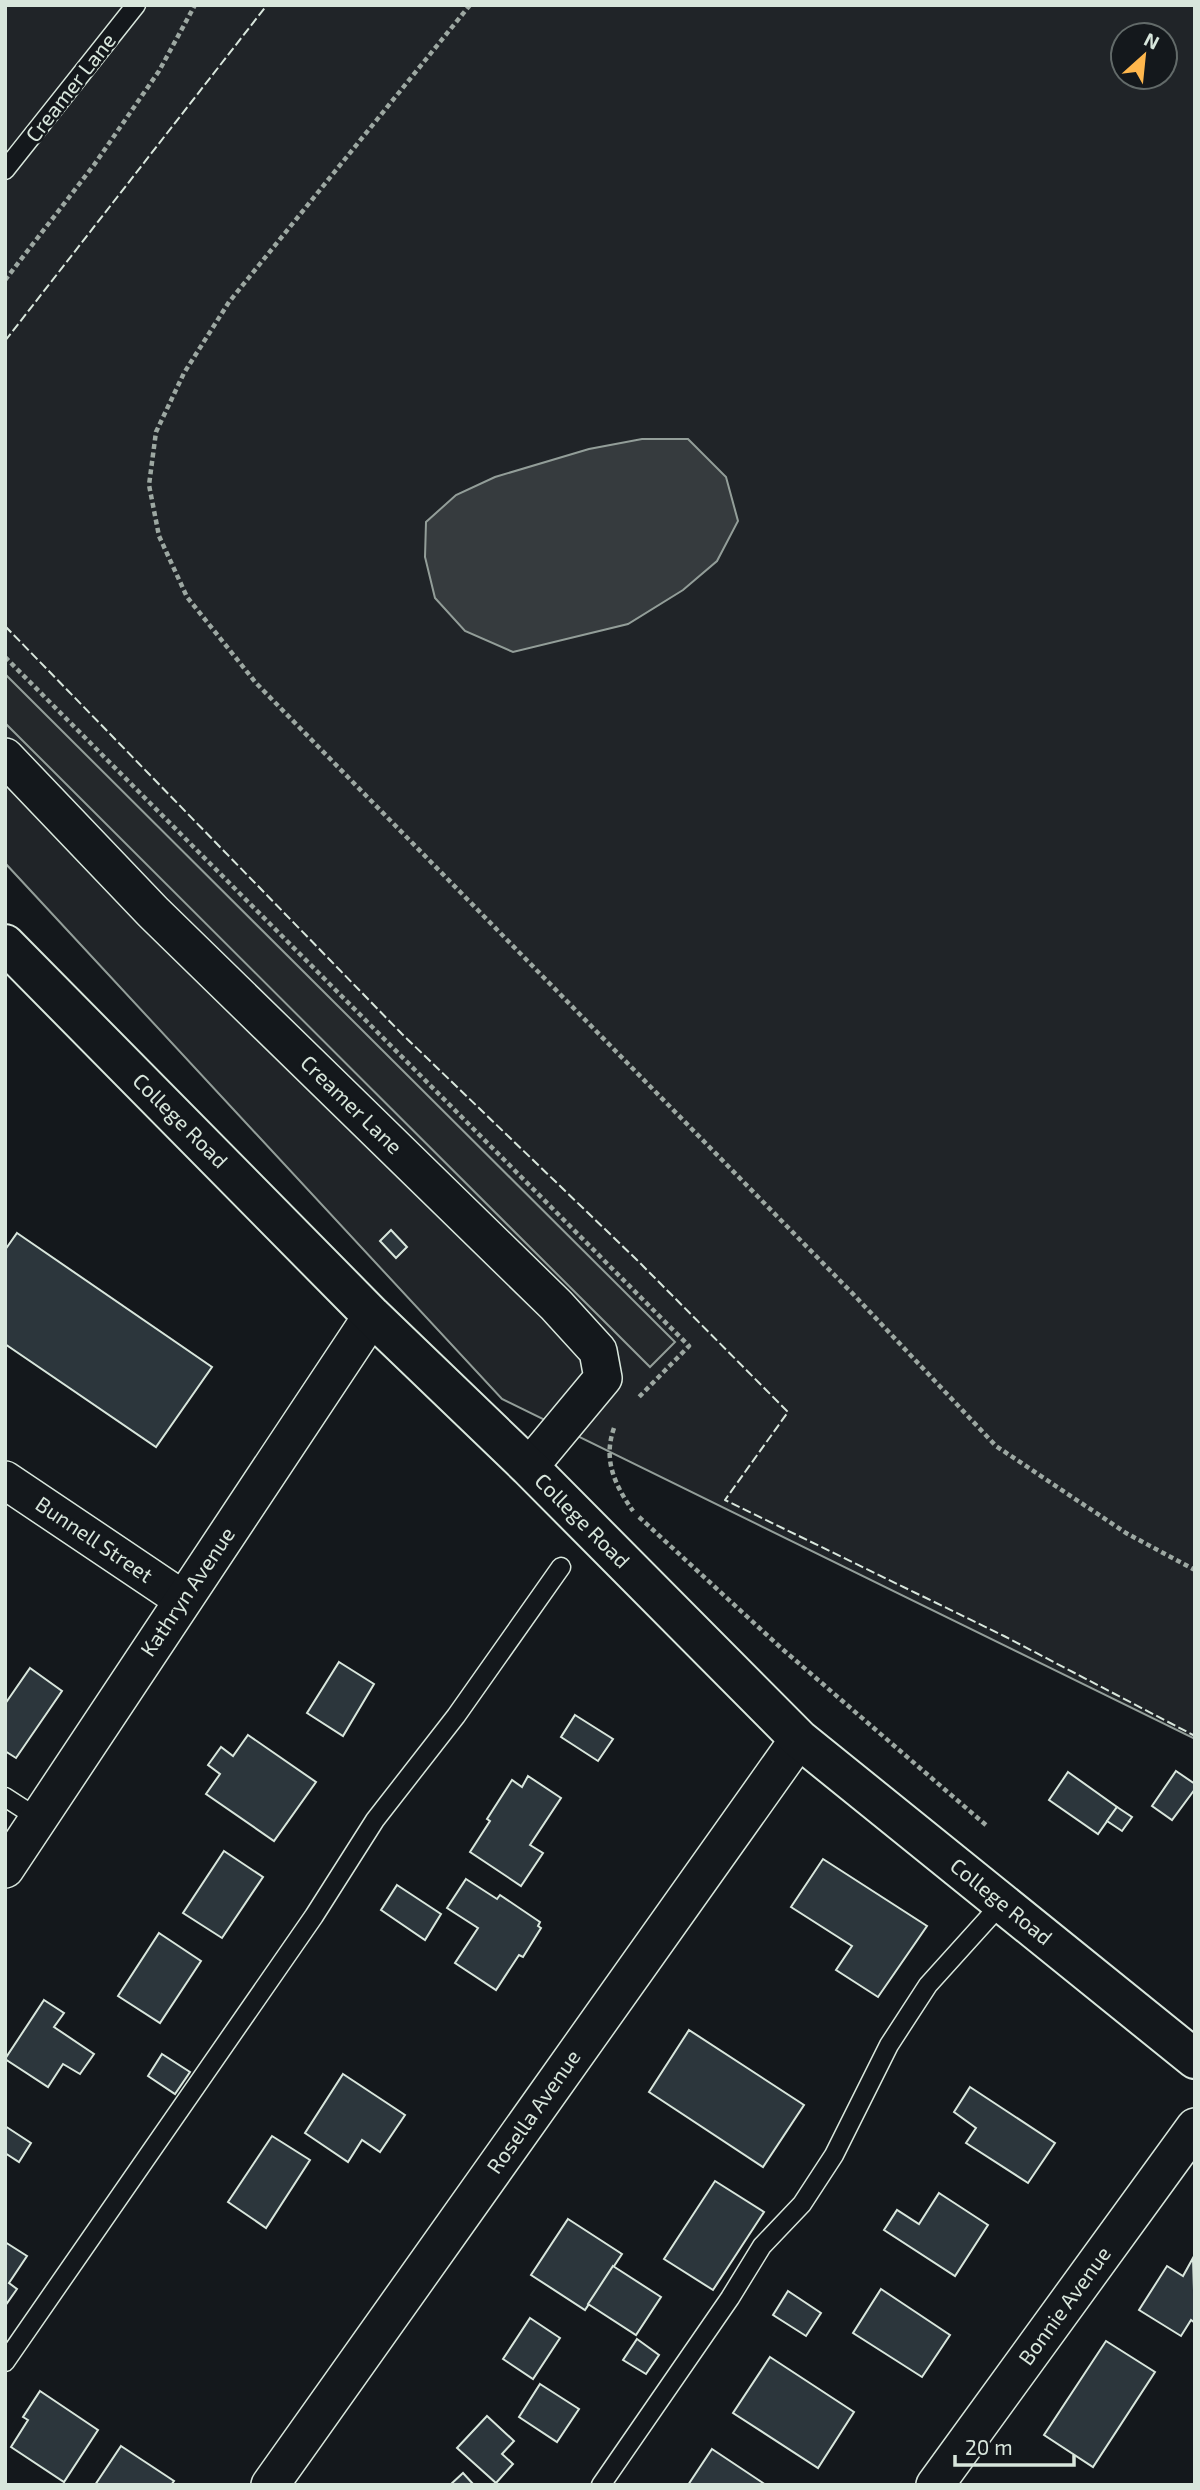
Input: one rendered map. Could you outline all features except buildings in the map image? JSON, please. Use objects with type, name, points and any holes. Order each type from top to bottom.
[{"type":"main road","name":"College Road","points":[[5,944],[372,1316],[529,1467],[799,1739],[1195,2059]]},
{"type":"street","name":"Creamer Lane","points":[[5,757],[153,912],[556,1305],[598,1351],[603,1378],[529,1467]]},
{"type":"street","name":"Kathryn Avenue","points":[[5,1869],[372,1316]]},
{"type":"street","name":"Bunnell Street","points":[[5,1480],[182,1600]]},
{"type":"street","name":"Rosella Avenue","points":[[270,2485],[799,1739]]},
{"type":"street","name":"Bonnie Avenue","points":[[935,2485],[1195,2127]]},
{"type":"lane","name":"Creamer Lane","points":[[5,170],[136,5]]},
{"type":"lane","points":[[5,2362],[314,1916],[375,1820],[456,1716],[561,1567]]},
{"type":"lane","points":[[5,1797],[38,1819]]},
{"type":"lane","points":[[601,2485],[730,2298],[762,2246],[803,2204],[834,2155],[889,2045],[928,1986],[1002,1903]]},
{"type":"path","points":[[5,280],[94,165],[159,71],[195,5]]},
{"type":"path","points":[[470,5],[229,302],[184,373],[156,432],[149,485],[159,536],[187,597],[256,683],[854,1295],[996,1446],[1126,1533],[1195,1570]]},
{"type":"shaded area","points":[[5,5],[1195,5],[1195,1739],[502,1399],[5,863]]},
{"type":"shaded area","points":[[642,439],[688,439],[726,477],[738,521],[717,561],[683,590],[628,624],[513,652],[465,631],[435,598],[425,557],[426,522],[456,495],[495,477],[589,449]]},
{"type":"shaded area","points":[[5,674],[675,1342],[650,1367],[5,723]]},
{"type":"fence","points":[[5,341],[267,5]]},
{"type":"fence","points":[[5,626],[402,1034],[637,1260],[788,1412],[725,1500],[1004,1636],[1195,1736]]}]
